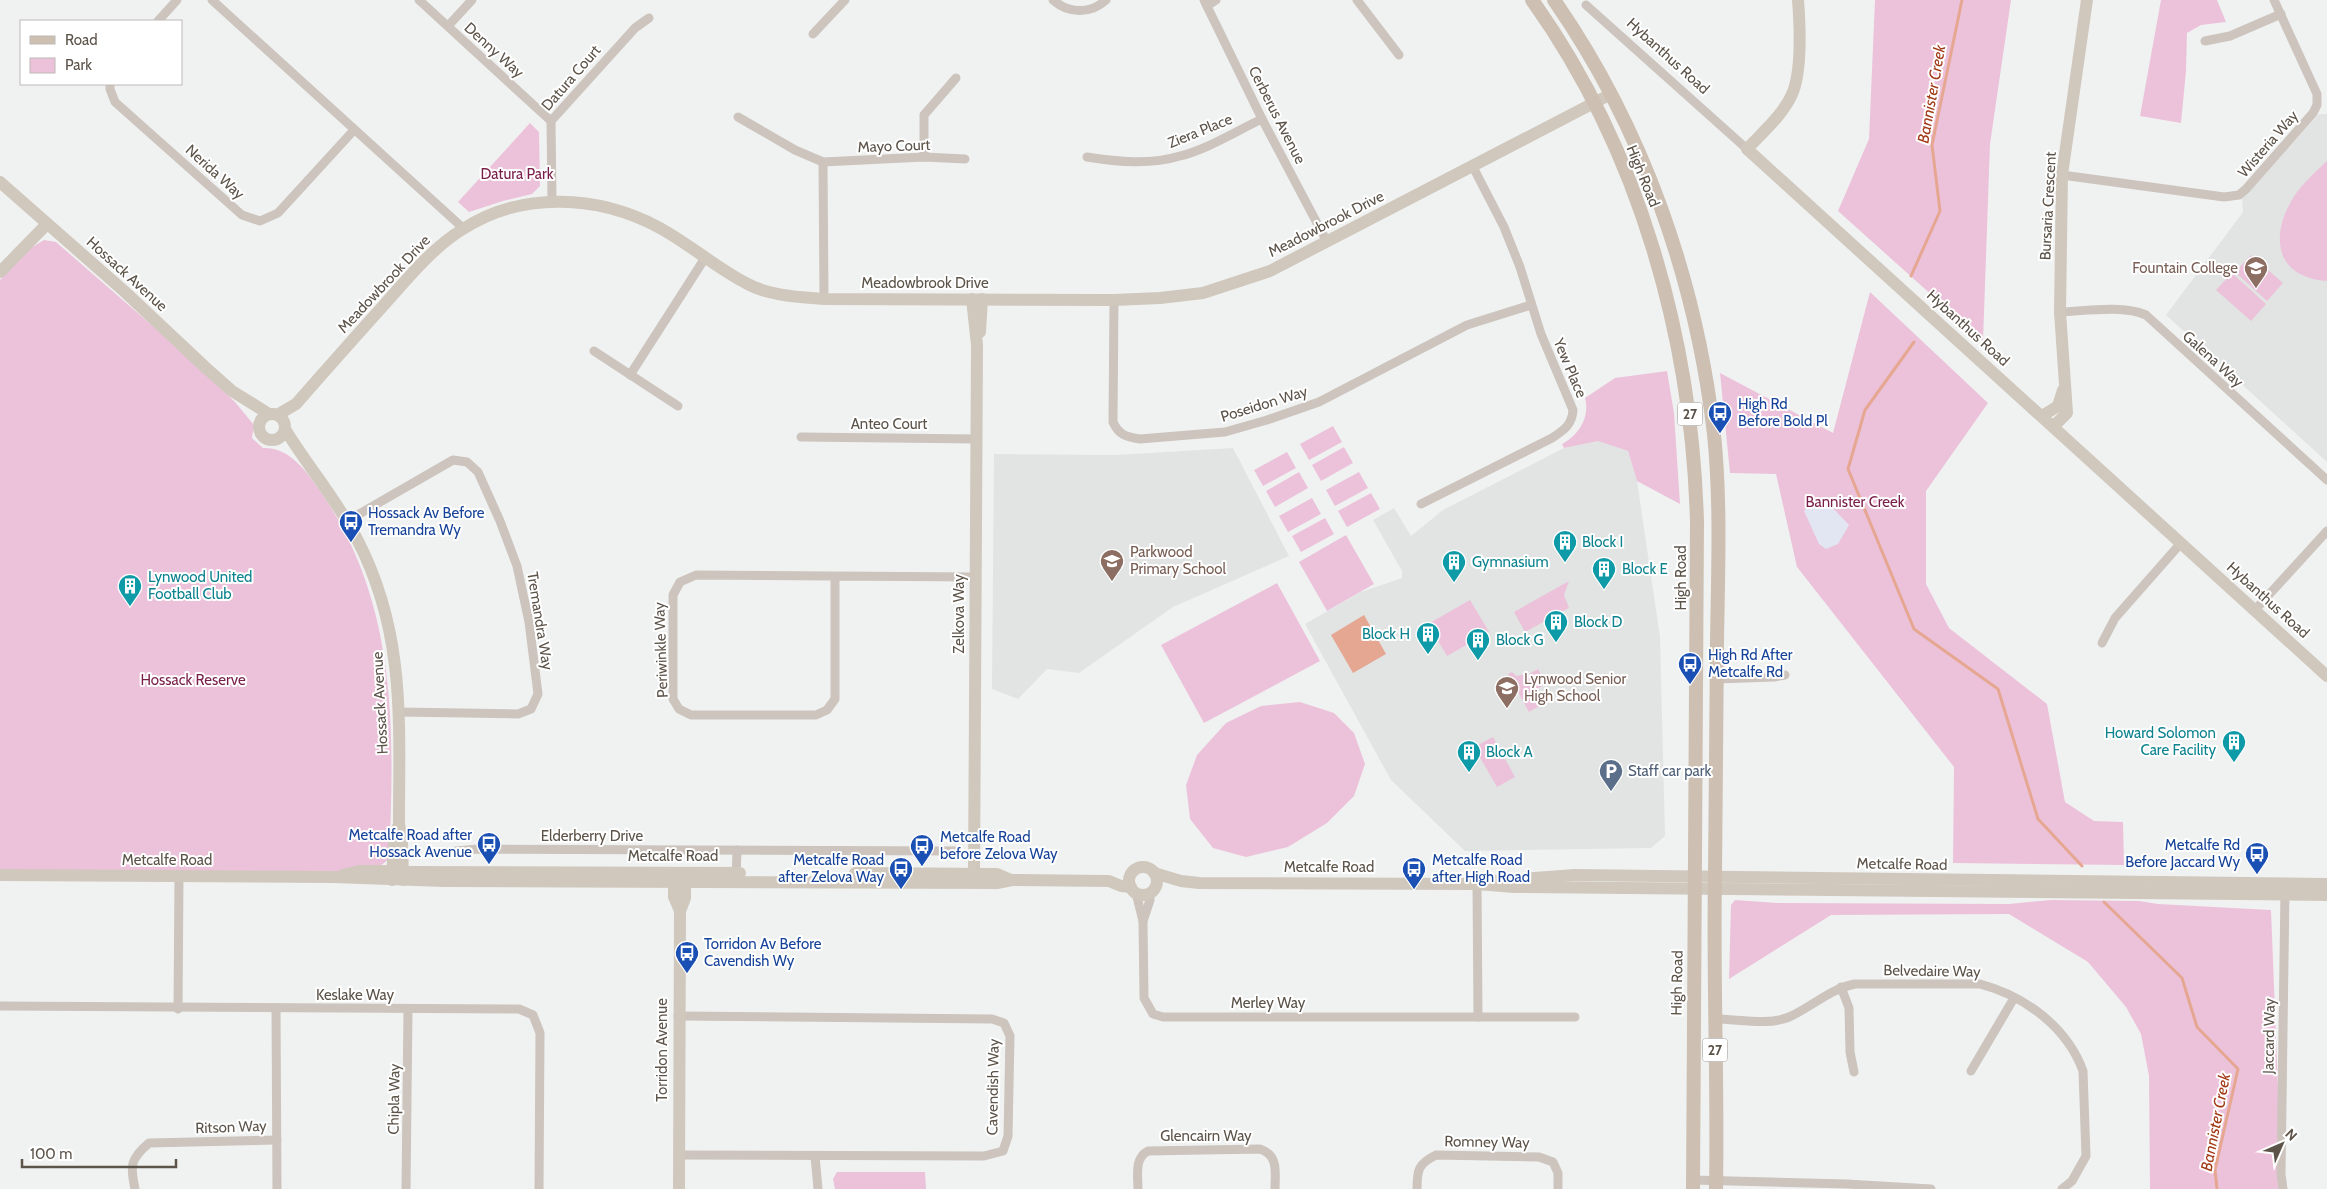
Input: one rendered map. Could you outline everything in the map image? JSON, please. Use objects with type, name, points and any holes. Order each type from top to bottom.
[{"type":"main road","name":"High Road","points":[[1532,0],[1574,66],[1627,176],[1654,251],[1671,311],[1690,413],[1696,467],[1698,522],[1693,1185]]},
{"type":"main road","name":"High Road","points":[[1554,0],[1611,94],[1646,166],[1674,244],[1692,308],[1707,384],[1714,437],[1718,512],[1715,883],[1716,1185]]},
{"type":"street","points":[[159,20],[177,0]]},
{"type":"street","points":[[212,0],[463,228]]},
{"type":"street","name":"Denny Way","points":[[419,0],[551,121]]},
{"type":"street","points":[[448,26],[472,0]]},
{"type":"street","points":[[813,34],[845,0]]},
{"type":"street","points":[[1053,0],[1071,11],[1084,11],[1095,8],[1106,0]]},
{"type":"street","points":[[1205,3],[1216,0]]},
{"type":"street","points":[[1357,0],[1399,55]]},
{"type":"street","points":[[1747,149],[1785,106],[1793,91],[1801,32],[1798,0]]},
{"type":"street","name":"Bursaria Crescent","points":[[2054,426],[2067,413],[2060,312],[2062,175],[2086,0]]},
{"type":"street","name":"Wisteria Way","points":[[2062,175],[2224,197],[2239,195],[2313,113],[2317,105],[2316,94],[2274,0]]},
{"type":"street","name":"Cerberus Avenue","points":[[1205,3],[1262,119],[1327,242]]},
{"type":"street","name":"Hybanthus Road","points":[[1586,5],[2054,426],[2327,676]]},
{"type":"street","points":[[2204,41],[2230,36],[2281,14]]},
{"type":"street","name":"Datura Court","points":[[552,202],[551,121],[635,28],[649,18]]},
{"type":"street","points":[[924,157],[924,115],[956,78]]},
{"type":"street","name":"Nerida Way","points":[[110,85],[115,102],[242,215],[260,221],[278,213],[354,130]]},
{"type":"street","name":"Meadowbrook Drive","points":[[275,421],[296,404],[416,269],[463,228],[491,215],[519,206],[552,202],[608,206],[639,217],[666,232],[745,283],[767,291],[790,296],[824,299],[1114,300],[1160,298],[1203,293],[1270,270],[1473,167],[1611,94]]},
{"type":"street","name":"Mayo Court","points":[[738,118],[795,150],[823,162],[924,157],[965,160]]},
{"type":"street","name":"Ziera Place","points":[[1087,157],[1113,162],[1158,161],[1182,156],[1262,119]]},
{"type":"street","points":[[823,162],[824,299]]},
{"type":"street","name":"Yew Place","points":[[1421,504],[1552,438],[1567,428],[1573,419],[1573,410],[1554,368],[1531,305],[1520,267],[1504,227],[1473,167]]},
{"type":"street","name":"Hossack Avenue","points":[[0,182],[124,291],[232,391],[275,421],[317,475],[347,521],[366,558],[385,608],[394,652],[399,712],[398,824],[394,838],[397,876]]},
{"type":"street","points":[[0,272],[46,224]]},
{"type":"street","points":[[630,375],[705,258]]},
{"type":"street","name":"Zelkova Way","points":[[974,878],[977,345],[982,324],[977,299]]},
{"type":"street","name":"Poseidon Way","points":[[1114,300],[1113,422],[1118,432],[1128,437],[1140,439],[1225,432],[1267,420],[1319,402],[1468,325],[1531,305]]},
{"type":"street","name":"Galena Way","points":[[2060,312],[2122,310],[2138,311],[2146,315],[2327,480]]},
{"type":"street","points":[[594,351],[678,406]]},
{"type":"street","name":"Bursaria Crescent","points":[[2042,416],[2058,406],[2064,385]]},
{"type":"street","points":[[275,421],[282,436],[277,440]]},
{"type":"street","name":"Hossack Avenue","points":[[275,421],[262,435],[269,440],[277,440],[300,454]]},
{"type":"street","name":"Anteo Court","points":[[801,437],[976,439]]},
{"type":"street","name":"Tremandra Way","points":[[347,521],[453,460],[467,462],[478,472],[500,521],[517,566],[530,622],[538,694],[531,708],[518,714],[399,712]]},
{"type":"street","points":[[2254,610],[2327,530]]},
{"type":"street","points":[[2102,643],[2115,618],[2181,543]]},
{"type":"street","name":"Periwinkle Way","points":[[835,577],[834,699],[827,710],[816,715],[691,715],[679,709],[673,699],[673,595],[680,582],[696,575],[976,577]]},
{"type":"street","points":[[1716,679],[1774,677],[1786,674]]},
{"type":"street","name":"Elderberry Drive","points":[[447,852],[477,849],[955,851]]},
{"type":"street","points":[[736,877],[737,850]]},
{"type":"street","name":"Metcalfe Road","points":[[1109,881],[1143,868],[1181,882],[1477,884],[1514,887],[1836,879],[2285,889],[2327,895]]},
{"type":"street","points":[[1132,873],[1130,880],[1133,890]]},
{"type":"street","points":[[1152,892],[1157,880],[1154,873]]},
{"type":"street","name":"Metcalfe Road","points":[[0,875],[974,878],[997,883],[1012,880],[1109,881],[1142,895],[1181,882]]},
{"type":"street","points":[[178,1009],[179,876]]},
{"type":"street","name":"Torridon Avenue","points":[[679,1189],[678,1016],[680,911],[674,897],[680,877]]},
{"type":"street","points":[[1477,884],[1478,1017]]},
{"type":"street","name":"Metcalfe Road","points":[[2285,889],[2327,884]]},
{"type":"street","name":"Jaccard Way","points":[[2283,1189],[2281,1174],[2285,889]]},
{"type":"street","name":"Merley Way","points":[[1133,890],[1143,921],[1144,998],[1153,1014],[1163,1017],[1574,1017]]},
{"type":"street","name":"Merley Way","points":[[1143,921],[1152,892]]},
{"type":"street","name":"Belvedaire Way","points":[[1715,1019],[1779,1020],[1790,1017],[1841,987],[1854,984],[1980,984],[1996,988],[2046,1017],[2059,1031],[2080,1061],[2083,1071],[2086,1156],[2072,1181],[2062,1189]]},
{"type":"street","points":[[1841,987],[1849,1008],[1850,1052],[1854,1072]]},
{"type":"street","points":[[1972,1071],[2014,998]]},
{"type":"street","name":"Keslake Way","points":[[0,1006],[178,1009],[519,1009],[533,1015],[540,1032],[539,1189]]},
{"type":"street","name":"Ritson Way","points":[[276,1008],[277,1189]]},
{"type":"street","name":"Chipla Way","points":[[406,1189],[408,1009]]},
{"type":"street","name":"Cavendish Way","points":[[678,1016],[992,1019],[1004,1024],[1010,1036],[1008,1136],[1003,1151],[984,1156],[678,1155]]},
{"type":"street","name":"Ritson Way","points":[[135,1189],[130,1168],[137,1153],[149,1143],[277,1140]]},
{"type":"street","name":"Glencairn Way","points":[[1138,1189],[1139,1161],[1143,1154],[1148,1151],[1260,1149],[1271,1155],[1274,1162],[1275,1189]]},
{"type":"street","name":"Romney Way","points":[[1417,1189],[1417,1173],[1424,1161],[1436,1155],[1539,1157],[1553,1162],[1558,1173],[1558,1189]]},
{"type":"street","points":[[815,1156],[818,1189]]},
{"type":"street","points":[[1693,1185],[1847,1186],[1932,1189]]},
{"type":"shaded area","name":"Fountain College","points":[[2319,114],[2327,114],[2327,462],[2166,315],[2243,212],[2242,199]]},
{"type":"shaded area","name":"Lynwood Senior High School","points":[[1598,441],[1628,451],[1637,481],[1660,637],[1665,836],[1651,848],[1465,851],[1391,780],[1305,624],[1361,592],[1402,578],[1402,571],[1373,520],[1394,508],[1411,536],[1443,510],[1564,448]]},
{"type":"shaded area","name":"Parkwood Primary School","points":[[1233,448],[1289,556],[1173,607],[1079,673],[1047,669],[1018,699],[992,689],[994,454],[1116,455]]},
{"type":"shaded area","points":[[1364,615],[1386,654],[1353,673],[1331,635]]},
{"type":"green space","name":"Bannister Creek","points":[[1875,0],[2011,0],[1990,144],[1983,341],[1838,211],[1869,139]]},
{"type":"green space","points":[[2161,0],[2217,0],[2226,22],[2201,25],[2187,33],[2186,71],[2181,123],[2140,116]]},
{"type":"green space","name":"Datura Park","points":[[530,123],[539,132],[540,186],[532,194],[469,212],[458,202]]},
{"type":"green space","points":[[2327,161],[2327,281],[2310,278],[2297,272],[2288,264],[2282,253],[2280,241],[2285,213],[2293,198],[2313,174]]},
{"type":"green space","name":"Hossack Reserve","points":[[44,240],[56,242],[178,348],[235,402],[254,425],[252,438],[263,448],[281,451],[303,468],[320,491],[345,533],[364,577],[377,621],[386,667],[392,762],[391,810],[389,858],[378,867],[333,876],[0,871],[0,280],[26,251]]},
{"type":"green space","points":[[2251,255],[2283,283],[2267,301],[2235,272]]},
{"type":"green space","points":[[2232,273],[2266,304],[2251,321],[2216,290]]},
{"type":"green space","name":"Bannister Creek","points":[[1870,292],[1988,403],[1926,491],[1926,584],[1949,628],[2047,704],[2065,802],[2094,821],[2123,822],[2124,865],[1953,863],[1954,767],[1797,567],[1776,474],[1730,473],[1720,373],[1833,433]]},
{"type":"green space","points":[[1667,371],[1674,413],[1680,504],[1637,481],[1628,451],[1598,441],[1564,448],[1562,444],[1573,436],[1582,425],[1586,412],[1585,398],[1615,378]]},
{"type":"green space","points":[[1333,426],[1342,442],[1309,460],[1300,444]]},
{"type":"green space","points":[[1344,447],[1353,463],[1321,481],[1312,465]]},
{"type":"green space","points":[[1287,452],[1296,468],[1263,486],[1254,470]]},
{"type":"green space","points":[[1299,472],[1308,488],[1275,507],[1266,491]]},
{"type":"green space","points":[[1359,472],[1368,488],[1335,506],[1326,490]]},
{"type":"green space","points":[[1371,493],[1380,509],[1347,527],[1338,511]]},
{"type":"green space","points":[[1312,498],[1321,514],[1288,532],[1279,516]]},
{"type":"green space","points":[[1325,518],[1334,534],[1301,552],[1292,536]]},
{"type":"green space","points":[[1346,535],[1374,584],[1327,611],[1299,562]]},
{"type":"green space","points":[[1569,581],[1564,595],[1569,608],[1525,632],[1514,612]]},
{"type":"green space","points":[[1277,583],[1320,661],[1204,723],[1161,645]]},
{"type":"green space","points":[[1470,600],[1489,632],[1447,656],[1428,624]]},
{"type":"green space","points":[[1538,669],[1546,684],[1535,690],[1543,704],[1529,712],[1508,674],[1512,672],[1516,676],[1529,674]]},
{"type":"green space","points":[[1300,702],[1334,713],[1354,733],[1365,764],[1354,796],[1327,823],[1288,847],[1246,857],[1213,848],[1190,819],[1186,785],[1197,755],[1226,723],[1261,706]]},
{"type":"green space","points":[[1493,737],[1515,777],[1497,787],[1474,747]]},
{"type":"green space","name":"Bannister Creek","points":[[1735,900],[1777,903],[2009,904],[2051,900],[2139,901],[2158,904],[2271,910],[2282,1189],[2150,1189],[2149,1076],[2141,1034],[2126,1007],[2088,962],[2009,914],[1831,915],[1729,979],[1731,905]]},
{"type":"green space","points":[[837,1172],[925,1172],[926,1189],[835,1189],[833,1179]]},
{"type":"sand","points":[[1829,504],[1849,525],[1838,544],[1826,549],[1819,544],[1804,511],[1810,505]]},
{"type":"waterway","name":"Bannister Creek","points":[[1911,276],[1940,211],[1932,145],[1962,0]]},
{"type":"waterway","name":"Bannister Creek","points":[[1914,342],[1865,410],[1848,469],[1914,629],[1998,689],[2038,819],[2082,866]]},
{"type":"waterway","name":"Bannister Creek","points":[[2104,902],[2182,978],[2197,1027],[2238,1069],[2215,1170],[2217,1189]]},
{"type":"place","name":"Fountain College","points":[[2256,289]]},
{"type":"place","name":"High Rd Before Bold Pl","points":[[1720,434]]},
{"type":"place","name":"Hossack Av Before Tremandra Wy","points":[[351,543]]},
{"type":"place","name":"Block I","points":[[1565,563]]},
{"type":"place","name":"Parkwood Primary School","points":[[1112,582]]},
{"type":"place","name":"Gymnasium","points":[[1454,583]]},
{"type":"place","name":"Block E","points":[[1604,590]]},
{"type":"place","name":"Lynwood United Football Club","points":[[130,607]]},
{"type":"place","name":"Block D","points":[[1556,643]]},
{"type":"place","name":"Block H","points":[[1428,655]]},
{"type":"place","name":"Block G","points":[[1478,661]]},
{"type":"place","name":"High Rd After Metcalfe Rd","points":[[1690,685]]},
{"type":"place","name":"Lynwood Senior High School","points":[[1507,709]]},
{"type":"place","name":"Howard Solomon Care Facility","points":[[2234,763]]},
{"type":"place","name":"Block A","points":[[1469,773]]},
{"type":"place","name":"Staff car park","points":[[1611,792]]},
{"type":"place","name":"Metcalfe Road after Hossack Avenue","points":[[489,865]]},
{"type":"place","name":"Metcalfe Road before Zelova Way","points":[[922,867]]},
{"type":"place","name":"Metcalfe Rd Before Jaccard Wy","points":[[2257,875]]},
{"type":"place","name":"Metcalfe Road after Zelova Way","points":[[901,890]]},
{"type":"place","name":"Metcalfe Road after High Road","points":[[1414,890]]},
{"type":"place","name":"Torridon Av Before Cavendish Wy","points":[[687,974]]}]
